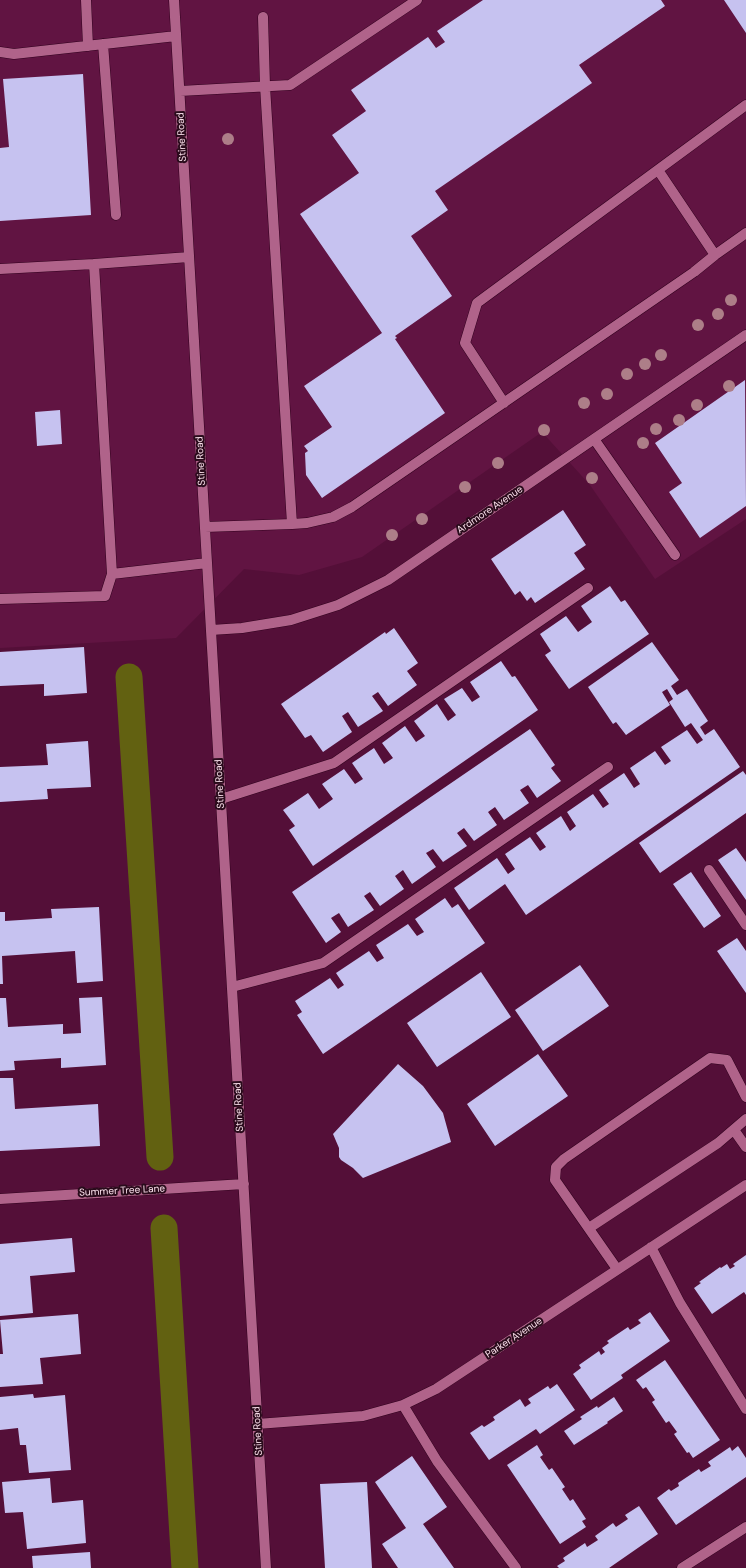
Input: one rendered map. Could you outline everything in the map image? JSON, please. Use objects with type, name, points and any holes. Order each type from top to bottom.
[{"type":"street","points":[[86,0],[88,46]]},
{"type":"street","name":"Stine Road","points":[[174,0],[266,1568]]},
{"type":"street","points":[[180,91],[290,85],[417,0]]},
{"type":"street","points":[[263,17],[265,86],[292,524]]},
{"type":"street","points":[[0,52],[14,54],[176,36]]},
{"type":"street","points":[[103,44],[116,215]]},
{"type":"street","points":[[504,403],[465,344],[476,302],[746,105]]},
{"type":"street","points":[[658,170],[715,254]]},
{"type":"street","points":[[205,527],[307,523],[333,517],[352,507],[694,272],[715,254],[746,233]]},
{"type":"street","points":[[0,268],[189,258]]},
{"type":"street","points":[[0,599],[105,596],[112,574],[94,264]]},
{"type":"street","name":"Ardmore Avenue","points":[[211,630],[242,628],[291,620],[338,605],[388,580],[594,439],[743,340]]},
{"type":"street","points":[[594,439],[675,555]]},
{"type":"street","points":[[112,574],[207,563]]},
{"type":"street","points":[[221,799],[334,764],[588,588]]},
{"type":"street","points":[[232,987],[323,963],[608,767]]},
{"type":"street","points":[[709,870],[746,925]]},
{"type":"street","points":[[618,1269],[555,1180],[556,1167],[564,1159],[710,1058],[727,1060],[746,1097]]},
{"type":"street","points":[[589,1228],[718,1144],[746,1119]]},
{"type":"street","points":[[734,1130],[746,1147]]},
{"type":"street","name":"Summer Tree Lane","points":[[0,1199],[244,1184]]},
{"type":"street","name":"Parker Avenue","points":[[257,1424],[363,1416],[403,1405],[436,1389],[746,1184]]},
{"type":"street","points":[[651,1247],[680,1303],[746,1409]]},
{"type":"street","points":[[403,1405],[437,1461],[516,1568]]},
{"type":"street","points":[[682,1568],[746,1527]]},
{"type":"shaded area","points":[[0,0],[746,0],[746,519],[655,579],[590,485],[542,432],[362,557],[299,575],[244,569],[176,638],[0,648]]},
{"type":"building","points":[[483,0],[661,0],[665,6],[579,65],[592,83],[435,191],[448,210],[411,236],[452,296],[395,336],[397,338],[395,339],[445,413],[322,498],[306,475],[305,453],[308,451],[304,446],[332,427],[304,386],[382,333],[300,214],[359,173],[332,135],[366,111],[351,90],[428,37],[436,48],[445,42],[437,31]]},
{"type":"building","points":[[724,0],[746,0],[746,33]]},
{"type":"building","points":[[83,74],[91,215],[0,221],[0,148],[9,147],[3,79]]},
{"type":"building","points":[[745,380],[746,506],[700,538],[669,492],[682,483],[655,443]]},
{"type":"building","points":[[60,410],[62,444],[37,446],[35,412]]},
{"type":"building","points":[[563,510],[586,545],[574,553],[585,569],[535,603],[531,597],[527,601],[520,591],[515,595],[491,559]]},
{"type":"building","points":[[610,586],[621,602],[625,600],[649,634],[569,689],[545,655],[551,651],[540,634],[566,616],[578,632],[592,622],[581,606]]},
{"type":"building","points":[[394,628],[418,663],[407,671],[417,685],[388,706],[378,692],[372,696],[383,711],[358,727],[348,712],[342,716],[352,732],[323,752],[311,735],[305,738],[281,704],[385,632],[386,634]]},
{"type":"building","points":[[652,642],[679,680],[671,686],[677,695],[687,689],[708,721],[700,727],[705,735],[714,729],[740,767],[526,915],[505,884],[469,910],[454,888],[497,858],[508,874],[515,869],[505,854],[530,837],[540,851],[546,847],[536,833],[561,816],[570,831],[576,826],[567,812],[593,794],[603,808],[609,804],[599,790],[624,773],[634,788],[640,784],[630,768],[655,751],[665,765],[671,761],[661,747],[687,730],[697,744],[703,740],[691,723],[685,727],[669,702],[673,699],[667,689],[662,692],[670,705],[626,735],[616,722],[613,724],[588,687]]},
{"type":"building","points":[[84,647],[87,693],[44,696],[44,684],[0,686],[0,652]]},
{"type":"building","points":[[501,661],[512,677],[515,676],[538,710],[313,866],[289,830],[295,826],[283,810],[308,793],[319,809],[333,799],[322,784],[344,769],[355,784],[363,779],[352,763],[374,748],[384,764],[393,758],[382,743],[405,726],[416,742],[425,736],[414,721],[437,704],[448,721],[456,715],[444,699],[462,688],[472,702],[480,697],[470,682]]},
{"type":"building","points":[[530,729],[555,765],[551,768],[561,781],[537,798],[528,785],[520,790],[529,803],[504,820],[495,807],[488,812],[497,825],[474,841],[464,828],[457,833],[467,846],[443,862],[433,849],[426,853],[436,867],[412,884],[403,870],[395,876],[404,889],[380,906],[370,892],[364,896],[374,910],[348,927],[339,913],[331,918],[341,932],[326,943],[292,892]]},
{"type":"building","points":[[88,741],[91,787],[47,789],[48,799],[0,802],[0,767],[48,765],[46,744]]},
{"type":"building","points":[[743,771],[746,775],[746,813],[660,873],[639,843]]},
{"type":"building","points":[[736,848],[746,862],[746,900],[718,860]]},
{"type":"building","points":[[691,872],[721,916],[704,928],[673,884]]},
{"type":"building","points":[[445,898],[452,908],[458,904],[485,943],[323,1054],[297,1015],[302,1012],[295,1001],[330,978],[338,989],[344,985],[336,973],[369,951],[377,962],[384,958],[376,945],[408,924],[417,936],[424,932],[415,919]]},
{"type":"building","points":[[99,907],[103,981],[77,983],[75,951],[2,956],[3,984],[0,984],[0,912],[5,912],[5,921],[52,918],[51,909]]},
{"type":"building","points":[[737,938],[746,951],[746,993],[717,951]]},
{"type":"building","points":[[580,965],[609,1006],[543,1051],[515,1010]]},
{"type":"building","points":[[481,972],[511,1017],[437,1067],[407,1023]]},
{"type":"building","points":[[102,997],[106,1065],[61,1068],[61,1058],[14,1061],[15,1070],[0,1071],[0,998],[6,998],[8,1027],[63,1024],[63,1034],[81,1033],[79,998]]},
{"type":"building","points":[[538,1054],[568,1096],[495,1146],[467,1104]]},
{"type":"building","points":[[398,1064],[423,1086],[443,1113],[451,1142],[363,1178],[353,1168],[341,1160],[339,1157],[339,1148],[333,1134]]},
{"type":"building","points":[[0,1078],[13,1078],[15,1109],[98,1104],[100,1146],[0,1151]]},
{"type":"building","points":[[72,1238],[75,1272],[30,1276],[33,1313],[0,1316],[0,1244]]},
{"type":"building","points":[[746,1255],[746,1295],[744,1292],[712,1314],[694,1288],[701,1283],[699,1282],[720,1267],[721,1268],[727,1264],[730,1269],[735,1266],[733,1264]]},
{"type":"building","points":[[650,1312],[670,1341],[621,1375],[623,1378],[591,1400],[573,1374],[581,1368],[579,1365],[599,1351],[601,1355],[605,1352],[602,1348],[609,1343],[607,1341],[628,1327],[630,1330],[641,1323],[638,1320]]},
{"type":"building","points":[[78,1314],[81,1354],[40,1358],[43,1384],[0,1387],[0,1354],[3,1354],[0,1320]]},
{"type":"building","points":[[665,1360],[720,1440],[693,1458],[689,1452],[687,1453],[674,1434],[677,1432],[669,1421],[666,1423],[652,1402],[655,1400],[646,1387],[643,1389],[636,1380]]},
{"type":"building","points":[[557,1384],[575,1410],[540,1434],[536,1429],[489,1460],[470,1433],[482,1425],[484,1427],[495,1420],[493,1417],[520,1399],[525,1407],[531,1403],[528,1399],[548,1386],[550,1389]]},
{"type":"building","points":[[33,1394],[34,1398],[65,1395],[71,1470],[29,1473],[26,1445],[20,1445],[18,1428],[0,1430],[0,1397]]},
{"type":"building","points":[[614,1397],[623,1411],[607,1422],[608,1423],[574,1445],[564,1431],[582,1419],[580,1417],[597,1406],[598,1408]]},
{"type":"building","points":[[537,1445],[543,1455],[540,1457],[549,1470],[552,1468],[565,1487],[562,1489],[570,1501],[573,1499],[586,1519],[582,1521],[586,1527],[560,1544],[507,1465]]},
{"type":"building","points":[[738,1446],[746,1458],[746,1477],[676,1525],[657,1498],[669,1489],[671,1491],[679,1486],[678,1483],[699,1469],[701,1472],[711,1466],[708,1462],[730,1447],[732,1451]]},
{"type":"building","points":[[412,1456],[447,1507],[423,1524],[454,1568],[398,1568],[382,1544],[406,1528],[375,1482]]},
{"type":"building","points":[[50,1478],[52,1503],[83,1500],[86,1543],[27,1549],[23,1512],[5,1513],[2,1482]]},
{"type":"building","points":[[367,1482],[372,1568],[325,1568],[320,1484]]},
{"type":"building","points":[[639,1506],[658,1534],[609,1568],[559,1568],[557,1566],[565,1561],[563,1558],[585,1543],[587,1547],[598,1540],[595,1536],[613,1523],[616,1527],[628,1519],[625,1515]]},
{"type":"building","points":[[90,1552],[91,1568],[33,1568],[32,1556]]},
{"type":"waterway","points":[[129,677],[160,1157]]},
{"type":"waterway","points":[[164,1228],[185,1568]]}]
